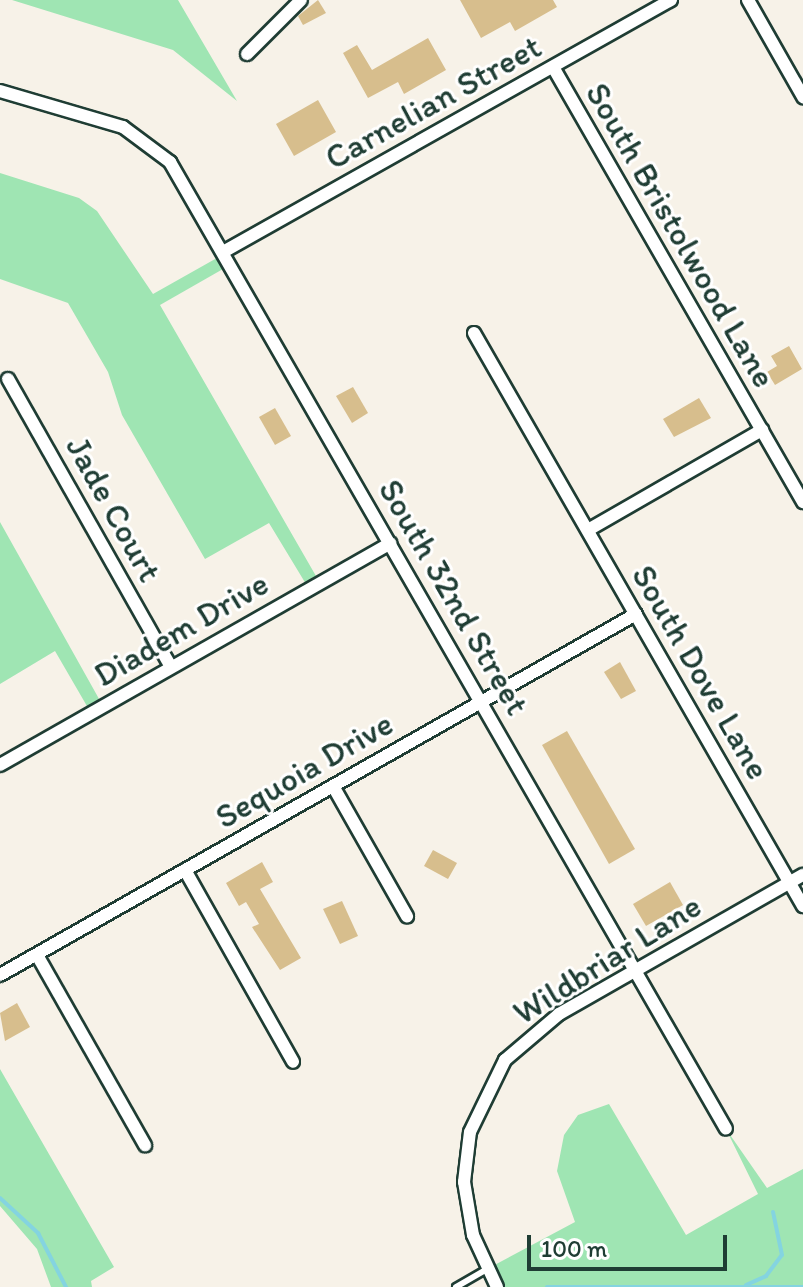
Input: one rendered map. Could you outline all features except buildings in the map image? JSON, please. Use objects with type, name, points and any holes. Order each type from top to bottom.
[{"type":"street","points":[[247,54],[301,0]]},
{"type":"street","name":"Carnelian Street","points":[[223,252],[671,0]]},
{"type":"street","points":[[748,0],[803,97]]},
{"type":"street","name":"South Bristolwood Lane","points":[[553,67],[803,502]]},
{"type":"street","name":"South 32nd Street","points":[[0,91],[123,127],[156,146],[223,252],[726,1129]]},
{"type":"street","name":"South Dove Lane","points":[[474,333],[803,906]]},
{"type":"street","name":"Jade Court","points":[[8,379],[171,667]]},
{"type":"street","points":[[588,530],[762,430]]},
{"type":"street","name":"Diadem Drive","points":[[0,765],[390,543]]},
{"type":"street","name":"Sequoia Drive","points":[[0,975],[636,614]]},
{"type":"street","points":[[333,786],[407,916]]},
{"type":"street","points":[[185,870],[293,1062]]},
{"type":"street","name":"Wildbriar Lane","points":[[497,1287],[468,1217],[465,1157],[491,1081],[541,1025],[803,875]]},
{"type":"street","points":[[37,955],[145,1145]]},
{"type":"lane","points":[[456,1287],[487,1269]]},
{"type":"green space","points":[[12,0],[178,0],[237,101],[173,50]]},
{"type":"green space","points":[[0,173],[79,198],[97,211],[153,294],[224,254],[230,265],[160,305],[320,583],[309,589],[269,523],[205,559],[122,415],[108,372],[68,303],[0,279]]},
{"type":"green space","points":[[0,522],[103,706],[91,713],[55,651],[0,684]]},
{"type":"green space","points":[[0,1069],[114,1267],[91,1281],[92,1287],[51,1287],[37,1249],[0,1206]]},
{"type":"green space","points":[[609,1104],[686,1235],[758,1194],[726,1129],[767,1188],[803,1169],[803,1287],[497,1287],[487,1269],[575,1222],[557,1171],[564,1135],[578,1115]]},
{"type":"waterway","points":[[0,1198],[38,1233],[66,1287]]},
{"type":"waterway","points":[[746,1285],[766,1276],[782,1255],[773,1212]]},
{"type":"waterway","points":[[547,1287],[803,1287]]}]
